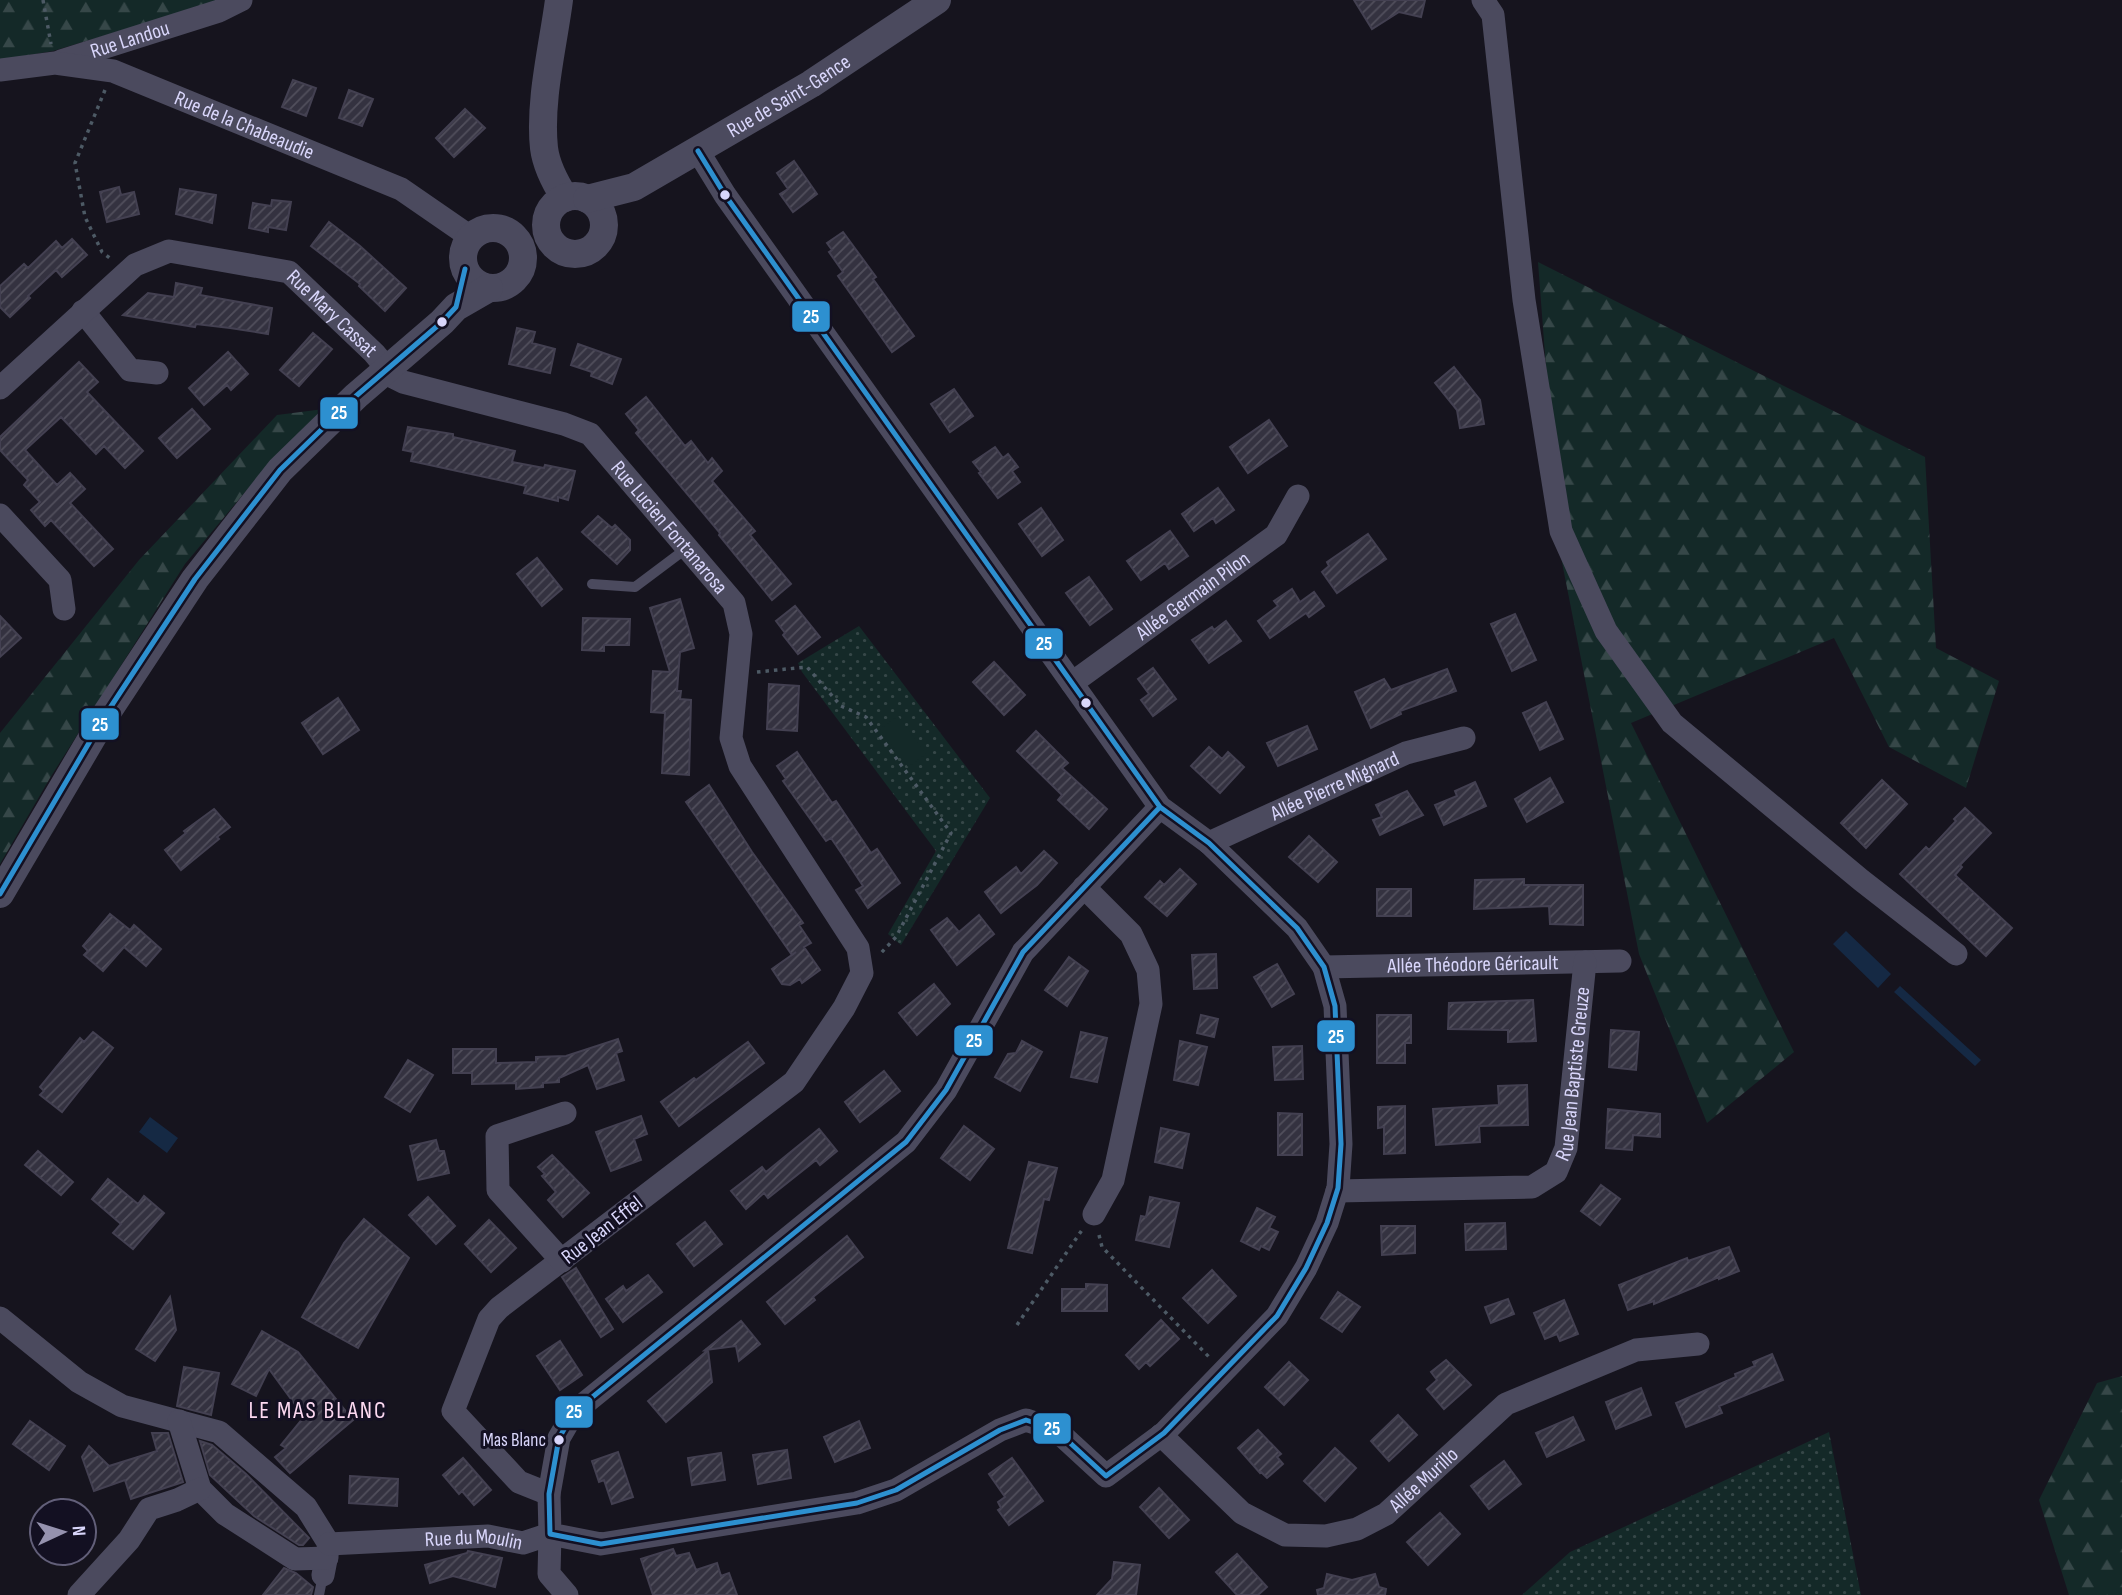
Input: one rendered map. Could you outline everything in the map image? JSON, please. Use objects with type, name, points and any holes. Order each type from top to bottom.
[{"type":"street","name":"Rue Landou","points":[[55,63],[219,11],[241,0]]},
{"type":"street","points":[[559,0],[544,108],[544,150],[566,205]]},
{"type":"street","name":"Rue de Saint-Gence","points":[[507,232],[566,205],[634,187],[811,84],[937,0]]},
{"type":"street","points":[[1483,0],[1493,15],[1524,300],[1561,531],[1606,631],[1672,723],[1861,880],[1956,954]]},
{"type":"street","name":"Rue de la Chabeaudie","points":[[0,70],[55,63],[113,71],[401,190],[472,238]]},
{"type":"street","points":[[698,151],[725,195],[1160,807],[1209,843],[1297,928],[1324,968],[1335,1006],[1341,1144],[1337,1191],[1327,1223],[1306,1269],[1277,1316],[1161,1435],[1106,1476],[1056,1430],[1026,1420],[1000,1430],[897,1490],[857,1503],[601,1544],[550,1534],[549,1494],[559,1438],[574,1412],[906,1142],[946,1090],[1023,952],[1160,807]]},
{"type":"street","name":"Rue de Saint-Gence","points":[[603,227],[634,187]]},
{"type":"street","points":[[566,205],[600,211],[603,227],[596,245],[588,251],[569,253],[560,250],[548,236],[566,205]]},
{"type":"street","points":[[456,307],[466,269],[464,252],[472,238],[489,229],[507,232],[521,247],[523,257],[517,277],[499,288],[477,284],[466,269]]},
{"type":"street","points":[[521,268],[560,250]]},
{"type":"street","name":"Rue Mary Cassat","points":[[0,388],[126,272],[135,265],[169,251],[289,272],[387,369]]},
{"type":"street","points":[[0,894],[106,714],[195,579],[280,470],[456,307],[489,288]]},
{"type":"street","points":[[83,311],[130,370],[157,373]]},
{"type":"street","name":"Rue Lucien Fontanarosa","points":[[387,369],[403,382],[564,424],[590,434],[734,603],[741,634],[731,738],[740,766],[858,948],[862,973]]},
{"type":"street","name":"Allée Germain Pilon","points":[[1072,683],[1276,535],[1298,496]]},
{"type":"street","points":[[0,515],[60,580],[64,608]]},
{"type":"street","name":"Allée Pierre Mignard","points":[[1209,843],[1406,753],[1464,738]]},
{"type":"street","points":[[1084,887],[1131,934],[1148,970],[1152,1004],[1113,1180],[1094,1214]]},
{"type":"street","name":"Allée Théodore Géricault","points":[[1324,968],[1620,961]]},
{"type":"street","name":"Rue Jean Baptiste Greuze","points":[[1337,1191],[1532,1187],[1556,1172],[1566,1148],[1585,962]]},
{"type":"street","name":"Rue Jean Effel","points":[[549,1494],[519,1482],[453,1411],[489,1320],[499,1308],[794,1082],[844,1008],[862,973]]},
{"type":"street","points":[[562,1261],[498,1190],[497,1136],[565,1113]]},
{"type":"street","points":[[0,1318],[79,1382],[122,1406],[219,1432],[306,1507],[324,1568]]},
{"type":"street","name":"Allée Murillo","points":[[1161,1435],[1242,1513],[1285,1535],[1326,1536],[1357,1529],[1386,1514],[1506,1404],[1636,1350],[1698,1345]]},
{"type":"street","name":"Rue du Moulin","points":[[179,1421],[200,1489],[225,1514],[295,1559],[324,1568],[488,1536],[523,1544],[550,1534],[549,1574],[567,1595]]},
{"type":"street","points":[[79,1595],[129,1540],[149,1509],[200,1489]]},
{"type":"lane","points":[[592,584],[635,587],[687,548]]},
{"type":"path","points":[[43,0],[55,63]]},
{"type":"path","points":[[113,71],[75,163],[85,217],[102,252],[126,272]]},
{"type":"path","points":[[737,674],[807,667],[841,706],[866,716],[951,834],[896,937],[862,973]]},
{"type":"path","points":[[1017,1325],[1094,1214]]},
{"type":"path","points":[[1094,1214],[1102,1247],[1223,1372]]},
{"type":"green space","points":[[0,0],[217,0],[53,51],[0,60]]},
{"type":"green space","points":[[1538,262],[1925,457],[1936,648],[1999,681],[1966,788],[1889,747],[1834,638],[1631,723],[1794,1052],[1707,1123],[1639,954],[1560,552]]},
{"type":"green space","points":[[324,409],[271,461],[185,564],[50,778],[0,864],[0,733],[139,560],[277,415]]},
{"type":"green space","points":[[859,626],[990,798],[901,945],[888,934],[936,851],[802,672],[798,663]]},
{"type":"green space","points":[[898,716],[926,754],[908,767],[880,729]]},
{"type":"green space","points":[[2122,1376],[2122,1595],[2069,1595],[2039,1500],[2097,1383]]},
{"type":"green space","points":[[1829,1432],[1861,1595],[1522,1595],[1570,1552]]},
{"type":"water","points":[[1846,931],[1891,974],[1878,988],[1833,944]]},
{"type":"water","points":[[1900,986],[1981,1060],[1975,1066],[1894,992]]},
{"type":"water","points":[[150,1117],[178,1138],[167,1153],[139,1132]]},
{"type":"building","points":[[1354,0],[1425,0],[1421,17],[1399,12],[1372,29]]},
{"type":"building","points":[[293,80],[316,88],[306,116],[282,107]]},
{"type":"building","points":[[349,90],[373,99],[362,126],[339,118]]},
{"type":"building","points":[[465,109],[485,128],[454,157],[436,138]]},
{"type":"building","points":[[794,161],[817,194],[793,212],[780,194],[788,189],[777,173]]},
{"type":"building","points":[[119,187],[121,195],[134,192],[139,214],[107,222],[100,192]]},
{"type":"building","points":[[180,189],[216,195],[212,223],[176,214]]},
{"type":"building","points":[[272,200],[291,202],[286,230],[268,227],[268,232],[249,228],[253,203],[271,206]]},
{"type":"building","points":[[329,222],[406,288],[385,311],[360,284],[311,246]]},
{"type":"building","points":[[843,232],[914,336],[892,352],[838,276],[843,272],[829,252],[832,250],[827,243]]},
{"type":"building","points":[[72,239],[87,255],[62,277],[56,270],[10,317],[0,307],[0,286],[24,264],[28,268],[56,241],[62,248]]},
{"type":"building","points":[[176,283],[202,288],[200,295],[272,308],[268,334],[196,324],[195,327],[123,315],[148,293],[174,297]]},
{"type":"building","points":[[517,328],[535,332],[532,343],[555,349],[550,373],[509,364]]},
{"type":"building","points":[[313,333],[332,349],[299,386],[280,370]]},
{"type":"building","points":[[578,344],[621,359],[612,384],[591,376],[592,372],[571,365]]},
{"type":"building","points":[[228,352],[248,374],[231,390],[227,385],[204,405],[189,388]]},
{"type":"building","points":[[79,362],[98,382],[87,392],[143,451],[125,468],[104,446],[96,454],[61,417],[25,450],[57,485],[70,473],[85,489],[70,503],[113,549],[94,566],[51,520],[45,526],[31,510],[40,502],[24,485],[28,480],[0,450],[0,437]]},
{"type":"building","points":[[1454,367],[1480,400],[1484,424],[1460,428],[1457,410],[1435,383]]},
{"type":"building","points":[[954,389],[973,416],[950,432],[931,404]]},
{"type":"building","points":[[646,397],[685,446],[691,441],[708,463],[712,458],[722,471],[712,481],[755,531],[750,535],[791,584],[772,600],[636,433],[639,430],[626,414]]},
{"type":"building","points":[[192,409],[210,429],[177,458],[159,438]]},
{"type":"building","points":[[1269,420],[1287,446],[1248,473],[1230,447]]},
{"type":"building","points":[[408,427],[453,434],[453,437],[515,451],[512,462],[575,471],[568,500],[558,497],[558,501],[524,493],[526,486],[411,461],[413,452],[403,450]]},
{"type":"building","points":[[995,447],[1003,458],[1008,454],[1018,467],[1012,471],[1020,482],[998,498],[973,462]]},
{"type":"building","points":[[1218,488],[1234,510],[1216,523],[1213,518],[1194,531],[1182,514]]},
{"type":"building","points":[[1041,508],[1063,540],[1042,556],[1019,524]]},
{"type":"building","points":[[598,516],[612,528],[615,525],[630,540],[630,550],[617,564],[582,532]]},
{"type":"building","points":[[1170,531],[1188,556],[1169,569],[1165,563],[1141,580],[1127,561]]},
{"type":"building","points":[[1368,534],[1386,559],[1337,593],[1322,572],[1329,566],[1327,562]]},
{"type":"building","points":[[537,558],[562,589],[542,606],[517,574]]},
{"type":"building","points":[[1089,577],[1112,609],[1090,625],[1066,593]]},
{"type":"building","points":[[1292,589],[1300,602],[1314,592],[1324,606],[1309,617],[1306,613],[1270,638],[1258,621],[1278,606],[1274,601]]},
{"type":"building","points":[[680,599],[694,648],[680,652],[677,691],[681,691],[680,699],[691,700],[689,775],[662,773],[665,713],[651,712],[653,671],[670,672],[650,608]]},
{"type":"building","points":[[795,606],[820,637],[798,654],[776,621]]},
{"type":"building","points":[[1515,614],[1536,660],[1512,671],[1491,624]]},
{"type":"building","points":[[0,616],[21,638],[0,657]]},
{"type":"building","points":[[583,618],[630,619],[629,645],[604,645],[604,651],[582,650]]},
{"type":"building","points":[[1226,621],[1241,641],[1209,663],[1192,640]]},
{"type":"building","points":[[994,662],[1025,695],[1004,715],[973,682]]},
{"type":"building","points":[[1153,668],[1176,699],[1153,716],[1141,700],[1149,694],[1138,679]]},
{"type":"building","points":[[1447,669],[1456,691],[1400,711],[1401,714],[1371,728],[1355,692],[1384,679],[1391,690]]},
{"type":"building","points":[[769,684],[799,686],[797,731],[767,729]]},
{"type":"building","points":[[338,698],[359,730],[323,754],[302,723]]},
{"type":"building","points":[[1546,702],[1563,739],[1540,750],[1523,713]]},
{"type":"building","points":[[1307,726],[1317,749],[1278,766],[1267,743]]},
{"type":"building","points":[[1036,731],[1068,763],[1062,768],[1107,809],[1089,829],[1058,800],[1062,795],[1017,751]]},
{"type":"building","points":[[1209,747],[1222,759],[1228,752],[1244,767],[1220,793],[1191,766]]},
{"type":"building","points":[[797,752],[832,803],[836,801],[871,853],[877,849],[900,883],[868,908],[856,890],[863,886],[842,854],[831,838],[826,841],[783,781],[786,779],[777,766]]},
{"type":"building","points":[[1550,778],[1563,802],[1527,822],[1515,799]]},
{"type":"building","points":[[1882,780],[1907,804],[1866,848],[1841,823]]},
{"type":"building","points":[[1475,782],[1486,806],[1444,825],[1435,805],[1457,796],[1455,791]]},
{"type":"building","points":[[709,785],[752,852],[803,923],[799,925],[811,943],[804,947],[820,970],[802,983],[800,979],[790,985],[782,984],[772,969],[792,955],[686,802]]},
{"type":"building","points":[[1407,791],[1423,815],[1380,835],[1373,820],[1382,817],[1376,805]]},
{"type":"building","points":[[1965,808],[1991,833],[1960,865],[1962,867],[1955,875],[2012,928],[1986,956],[1900,874],[1926,847],[1929,850]]},
{"type":"building","points":[[214,809],[230,827],[181,870],[165,850],[186,833],[184,831]]},
{"type":"building","points":[[1309,836],[1337,862],[1318,882],[1289,857]]},
{"type":"building","points":[[1044,851],[1057,863],[1037,885],[1001,913],[985,892],[1016,867],[1021,874]]},
{"type":"building","points":[[1180,869],[1196,884],[1167,916],[1145,897],[1160,881],[1164,885]]},
{"type":"building","points":[[1524,879],[1524,885],[1583,885],[1583,925],[1550,924],[1549,906],[1474,909],[1475,880]]},
{"type":"building","points":[[1377,889],[1411,889],[1411,916],[1377,916]]},
{"type":"building","points":[[110,914],[130,930],[134,925],[161,949],[146,966],[124,947],[103,971],[84,955],[88,951],[83,946]]},
{"type":"building","points":[[979,915],[994,934],[957,965],[931,930],[947,918],[959,932]]},
{"type":"building","points":[[1216,954],[1217,988],[1194,989],[1192,955]]},
{"type":"building","points":[[1069,957],[1088,971],[1067,1006],[1045,990]]},
{"type":"building","points":[[1277,964],[1294,994],[1272,1007],[1254,977]]},
{"type":"building","points":[[934,984],[950,1004],[917,1035],[899,1013]]},
{"type":"building","points":[[1533,1000],[1536,1041],[1508,1042],[1508,1030],[1448,1029],[1449,1003]]},
{"type":"building","points":[[1201,1015],[1218,1019],[1214,1037],[1197,1033]]},
{"type":"building","points":[[1377,1015],[1411,1015],[1411,1043],[1405,1043],[1405,1063],[1377,1063]]},
{"type":"building","points":[[1611,1030],[1639,1032],[1636,1070],[1609,1067]]},
{"type":"building","points":[[93,1032],[113,1048],[62,1112],[40,1095],[44,1091],[40,1087],[80,1038],[84,1042]]},
{"type":"building","points":[[1081,1032],[1107,1038],[1097,1082],[1071,1077]]},
{"type":"building","points":[[618,1039],[622,1051],[616,1053],[624,1080],[597,1089],[588,1065],[559,1078],[559,1082],[543,1083],[543,1087],[516,1089],[516,1083],[472,1084],[472,1073],[453,1073],[453,1049],[496,1049],[496,1063],[536,1062],[536,1057],[566,1056]]},
{"type":"building","points":[[1022,1041],[1042,1052],[1020,1091],[995,1077],[1008,1054],[1016,1053]]},
{"type":"building","points":[[1180,1041],[1207,1047],[1198,1085],[1174,1080]]},
{"type":"building","points":[[748,1042],[764,1063],[679,1126],[661,1102]]},
{"type":"building","points":[[1302,1046],[1303,1079],[1275,1080],[1273,1047]]},
{"type":"building","points":[[408,1060],[433,1075],[410,1112],[385,1097]]},
{"type":"building","points":[[884,1071],[900,1091],[860,1122],[845,1102]]},
{"type":"building","points":[[1527,1085],[1528,1125],[1479,1126],[1480,1142],[1436,1145],[1433,1109],[1499,1105],[1498,1086]]},
{"type":"building","points":[[1405,1106],[1405,1153],[1384,1154],[1384,1127],[1378,1128],[1378,1107]]},
{"type":"building","points":[[1608,1109],[1660,1114],[1660,1137],[1633,1135],[1632,1150],[1606,1148]]},
{"type":"building","points":[[1278,1113],[1302,1114],[1302,1155],[1278,1155]]},
{"type":"building","points":[[641,1116],[647,1134],[634,1139],[641,1160],[611,1171],[596,1132]]},
{"type":"building","points":[[964,1126],[994,1149],[970,1180],[941,1158]]},
{"type":"building","points":[[1161,1128],[1189,1134],[1182,1168],[1155,1162]]},
{"type":"building","points":[[819,1129],[837,1151],[820,1165],[816,1160],[768,1198],[764,1193],[746,1209],[731,1191],[762,1167],[766,1172]]},
{"type":"building","points":[[436,1140],[439,1151],[444,1151],[449,1173],[418,1180],[410,1146]]},
{"type":"building","points":[[38,1151],[73,1182],[61,1195],[25,1165]]},
{"type":"building","points":[[552,1155],[589,1193],[563,1217],[548,1200],[556,1192],[538,1167]]},
{"type":"building","points":[[1029,1162],[1057,1168],[1049,1200],[1044,1199],[1032,1253],[1008,1248]]},
{"type":"building","points":[[108,1179],[138,1204],[144,1196],[164,1213],[133,1249],[113,1233],[121,1224],[92,1199]]},
{"type":"building","points":[[1601,1185],[1620,1199],[1600,1225],[1581,1211]]},
{"type":"building","points":[[428,1197],[455,1226],[436,1244],[409,1215]]},
{"type":"building","points":[[1150,1197],[1179,1203],[1169,1247],[1136,1240],[1141,1216],[1146,1217]]},
{"type":"building","points":[[1257,1208],[1275,1217],[1269,1228],[1278,1232],[1269,1250],[1261,1246],[1259,1250],[1241,1241]]},
{"type":"building","points":[[364,1219],[409,1258],[358,1348],[302,1317],[344,1243]]},
{"type":"building","points":[[489,1220],[516,1248],[491,1272],[465,1244]]},
{"type":"building","points":[[705,1222],[722,1244],[694,1266],[677,1244]]},
{"type":"building","points":[[1505,1223],[1506,1249],[1466,1250],[1465,1224]]},
{"type":"building","points":[[1381,1226],[1415,1226],[1415,1253],[1382,1255]]},
{"type":"building","points":[[847,1236],[863,1257],[813,1297],[815,1300],[785,1324],[767,1302]]},
{"type":"building","points":[[1729,1247],[1739,1271],[1654,1304],[1654,1301],[1628,1310],[1619,1285],[1687,1258],[1688,1261]]},
{"type":"building","points":[[576,1268],[613,1329],[601,1337],[562,1277]]},
{"type":"building","points":[[1212,1270],[1236,1296],[1208,1323],[1183,1298]]},
{"type":"building","points":[[648,1275],[662,1292],[623,1322],[606,1299],[623,1286],[626,1291]]},
{"type":"building","points":[[1086,1284],[1107,1285],[1107,1311],[1062,1311],[1062,1289],[1086,1289]]},
{"type":"building","points":[[1338,1292],[1360,1307],[1342,1332],[1321,1318]]},
{"type":"building","points":[[170,1297],[176,1330],[155,1361],[136,1349]]},
{"type":"building","points":[[1508,1299],[1514,1314],[1491,1323],[1485,1307]]},
{"type":"building","points":[[1564,1300],[1578,1334],[1560,1341],[1557,1334],[1545,1339],[1534,1313]]},
{"type":"building","points":[[1161,1320],[1179,1339],[1150,1366],[1146,1362],[1139,1369],[1126,1355]]},
{"type":"building","points":[[741,1321],[760,1344],[739,1361],[736,1346],[705,1350]]},
{"type":"building","points":[[262,1331],[298,1352],[353,1420],[290,1473],[275,1457],[286,1448],[281,1445],[304,1417],[269,1369],[256,1396],[232,1384]]},
{"type":"building","points":[[560,1341],[582,1375],[560,1390],[537,1356]]},
{"type":"building","points":[[708,1350],[712,1382],[666,1422],[648,1401]]},
{"type":"building","points":[[1772,1354],[1783,1380],[1719,1406],[1722,1413],[1686,1427],[1676,1403],[1736,1377],[1735,1374],[1755,1366],[1753,1362]]},
{"type":"building","points":[[1446,1360],[1471,1385],[1444,1409],[1427,1389],[1437,1380],[1431,1372]]},
{"type":"building","points":[[1289,1362],[1308,1380],[1284,1405],[1265,1387]]},
{"type":"building","points":[[184,1367],[219,1373],[211,1415],[177,1406]]},
{"type":"building","points":[[1641,1388],[1651,1415],[1616,1429],[1606,1402]]},
{"type":"building","points":[[1398,1415],[1417,1435],[1389,1461],[1371,1441]]},
{"type":"building","points":[[1573,1417],[1584,1440],[1547,1457],[1536,1433]]},
{"type":"building","points":[[30,1421],[65,1446],[49,1470],[13,1444]]},
{"type":"building","points":[[859,1421],[870,1448],[835,1462],[824,1437]]},
{"type":"building","points":[[1258,1430],[1281,1454],[1277,1457],[1283,1464],[1267,1478],[1238,1448]]},
{"type":"building","points":[[152,1433],[168,1433],[183,1482],[131,1499],[125,1480],[94,1491],[82,1457],[89,1446],[109,1466],[157,1451]]},
{"type":"building","points":[[200,1441],[212,1445],[246,1474],[309,1538],[303,1545],[254,1516],[210,1475]]},
{"type":"building","points":[[1335,1448],[1356,1468],[1325,1501],[1304,1481]]},
{"type":"building","points":[[787,1450],[791,1478],[758,1484],[753,1455]]},
{"type":"building","points":[[618,1452],[633,1497],[612,1504],[604,1480],[599,1482],[592,1461]]},
{"type":"building","points":[[721,1453],[725,1480],[692,1485],[688,1458]]},
{"type":"building","points":[[463,1458],[491,1490],[474,1505],[462,1491],[459,1494],[443,1475]]},
{"type":"building","points":[[1012,1458],[1043,1501],[1009,1525],[998,1510],[1001,1508],[998,1502],[1005,1497],[989,1474]]},
{"type":"building","points":[[1504,1461],[1521,1484],[1489,1509],[1471,1486]]},
{"type":"building","points":[[350,1476],[398,1479],[397,1506],[349,1503]]},
{"type":"building","points":[[1159,1488],[1189,1520],[1169,1538],[1140,1507]]},
{"type":"building","points":[[1440,1513],[1460,1534],[1428,1565],[1407,1542]]},
{"type":"building","points":[[673,1549],[676,1556],[689,1553],[696,1570],[717,1563],[721,1576],[729,1573],[737,1595],[653,1595],[641,1559]]},
{"type":"building","points":[[468,1551],[502,1558],[495,1587],[453,1576],[430,1583],[425,1565]]},
{"type":"building","points":[[1237,1554],[1267,1587],[1258,1595],[1237,1595],[1216,1572]]},
{"type":"building","points":[[1114,1562],[1140,1565],[1136,1595],[1097,1595],[1112,1579]]},
{"type":"building","points":[[284,1568],[296,1573],[313,1587],[311,1595],[263,1595]]},
{"type":"building","points":[[1327,1574],[1352,1580],[1375,1574],[1379,1587],[1386,1589],[1385,1595],[1318,1595],[1317,1590],[1324,1588]]},
{"type":"transit line","name":"25","points":[[698,151],[725,195],[1160,807]]},
{"type":"transit line","name":"25","points":[[0,894],[106,714],[195,579],[280,470],[356,396],[456,307],[465,269]]},
{"type":"transit line","name":"25","points":[[1160,807],[1209,843],[1297,928],[1324,967],[1335,1006],[1341,1144],[1338,1188],[1327,1223],[1306,1268],[1277,1316],[1164,1433],[1106,1476],[1056,1430],[1026,1420],[1000,1430],[896,1490],[857,1503],[601,1544],[550,1534],[549,1494],[559,1438],[574,1412],[906,1142],[946,1090],[1023,952],[1160,807]]},
{"type":"place","name":"Mas Blanc","points":[[559,1440]]},
{"type":"district","name":"LE MAS BLANC","points":[[318,1410]]}]
